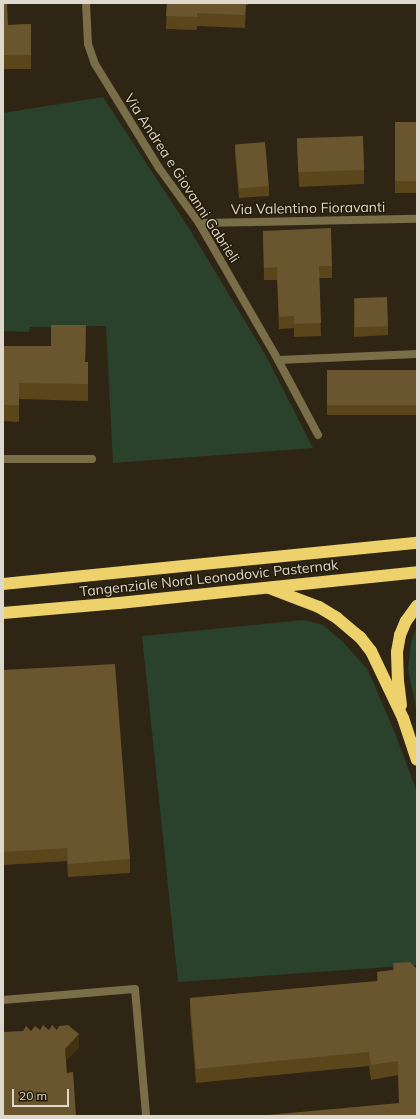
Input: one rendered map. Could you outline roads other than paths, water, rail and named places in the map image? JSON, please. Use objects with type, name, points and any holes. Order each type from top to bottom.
[{"type":"highway","name":"Tangenziale Nord Leonodovic Pasternak","points":[[3,584],[417,543]]},
{"type":"highway","name":"Tangenziale Nord Leonodovic Pasternak","points":[[3,613],[268,588],[417,572]]},
{"type":"highway","points":[[268,588],[319,607],[337,618],[360,637],[372,651],[403,718],[417,760]]},
{"type":"highway","points":[[403,718],[398,682],[397,652],[400,635],[406,621],[417,606]]},
{"type":"street","name":"Via Andrea e Giovanni Gabrieli","points":[[86,3],[88,44],[95,64],[159,168],[199,223],[278,360],[318,435]]},
{"type":"street","name":"Via Valentino Fioravanti","points":[[199,223],[417,219]]},
{"type":"street","points":[[278,360],[417,354]]},
{"type":"street","points":[[3,459],[92,460]]},
{"type":"street","points":[[3,1000],[135,989],[146,1116]]}]
